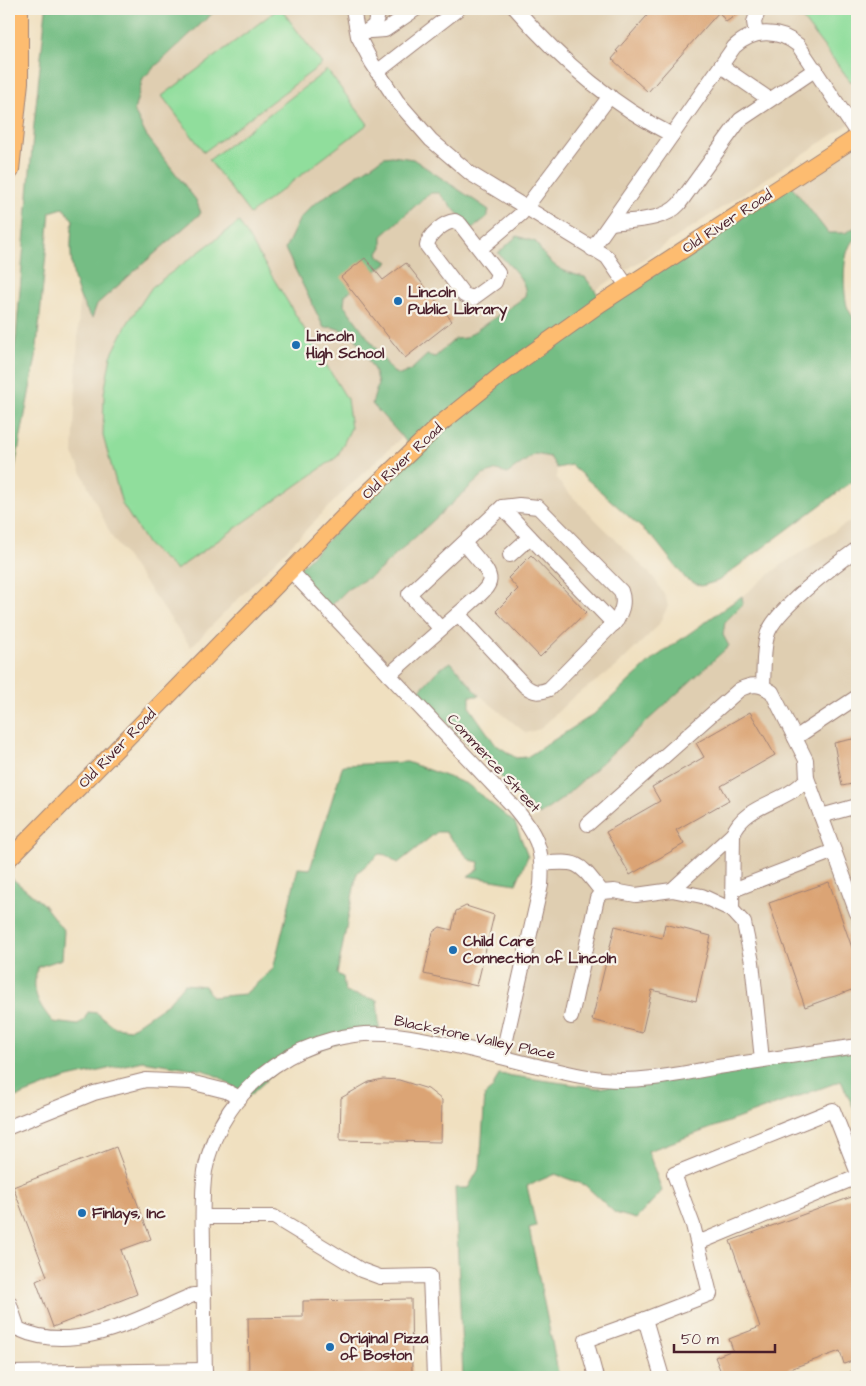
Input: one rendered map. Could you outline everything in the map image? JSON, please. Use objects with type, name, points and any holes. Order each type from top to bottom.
[{"type":"highway","points":[[9,170],[18,82],[18,9]]},
{"type":"main road","name":"Old River Road","points":[[9,859],[399,461],[446,419],[527,355],[857,135]]},
{"type":"street","points":[[353,9],[378,72],[408,114],[444,152],[472,174],[525,209],[610,261],[628,286]]},
{"type":"street","points":[[364,33],[376,22],[380,9]]},
{"type":"street","points":[[364,33],[385,30],[416,9]]},
{"type":"street","points":[[378,72],[458,9]]},
{"type":"street","points":[[516,9],[562,56],[610,96],[672,135]]},
{"type":"street","points":[[756,34],[754,22],[759,9]]},
{"type":"street","points":[[592,249],[721,66],[739,43],[756,34],[768,32],[788,37],[802,49],[857,135]]},
{"type":"street","points":[[721,66],[769,100]]},
{"type":"street","points":[[611,223],[661,216],[672,211],[679,204],[734,125],[744,116],[816,69]]},
{"type":"street","points":[[480,249],[511,224],[525,209],[610,96]]},
{"type":"street","points":[[455,221],[460,224],[480,249],[497,270],[498,276],[495,282],[476,297],[470,298],[464,295],[429,249],[427,243],[430,237],[448,223],[455,221]]},
{"type":"street","points":[[441,629],[409,594],[502,507],[519,505],[538,507],[621,591],[623,602],[622,612],[614,624],[549,688],[540,692],[532,692],[458,614]]},
{"type":"street","points":[[502,507],[614,624]]},
{"type":"street","points":[[510,555],[530,536]]},
{"type":"street","points":[[390,675],[491,583],[490,574],[464,543]]},
{"type":"street","points":[[763,685],[767,634],[777,618],[826,572],[857,549]]},
{"type":"street","name":"Commerce Street","points":[[291,571],[524,819],[538,842],[542,864],[539,899],[502,1057]]},
{"type":"street","points":[[588,824],[739,690],[748,685],[763,685],[772,692],[806,760],[807,778],[857,913]]},
{"type":"street","points":[[795,738],[857,696]]},
{"type":"street","points":[[732,910],[733,834],[737,824],[750,814],[799,790],[807,778]]},
{"type":"street","points":[[821,816],[857,806]]},
{"type":"street","points":[[672,890],[733,834]]},
{"type":"street","points":[[733,890],[834,851]]},
{"type":"street","points":[[542,864],[569,862],[582,867],[602,892]]},
{"type":"street","points":[[571,1017],[597,898],[602,892],[614,891],[636,895],[672,890],[702,896],[732,910],[744,922],[752,962],[762,1060]]},
{"type":"street","name":"Blackstone Valley Place","points":[[205,1374],[203,1217],[204,1183],[210,1152],[225,1119],[240,1098],[268,1070],[290,1055],[324,1040],[348,1035],[396,1035],[502,1057],[578,1076],[616,1080],[656,1077],[857,1046]]},
{"type":"street","points":[[9,1127],[94,1093],[146,1080],[190,1082],[226,1091],[240,1098]]},
{"type":"street","points":[[596,1377],[586,1340],[710,1294],[698,1243],[674,1174],[833,1110],[857,1171]]},
{"type":"street","points":[[698,1243],[857,1177]]},
{"type":"street","points":[[203,1217],[274,1217],[361,1270],[380,1277],[430,1276],[434,1377]]},
{"type":"street","points":[[9,1302],[18,1329],[32,1335],[73,1338],[98,1334],[193,1295],[204,1295]]},
{"type":"street","points":[[645,1319],[662,1377]]},
{"type":"street","points":[[9,1373],[205,1374]]},
{"type":"shaded area","name":"Lincoln High School","points":[[178,9],[857,9],[857,119],[541,326],[440,402],[347,488],[191,647],[112,537],[73,454],[81,265],[129,85]]},
{"type":"shaded area","points":[[857,140],[857,226],[845,233],[828,233],[790,184]]},
{"type":"shaded area","points":[[535,454],[550,457],[557,468],[556,477],[562,486],[654,578],[666,598],[668,606],[658,626],[615,668],[572,698],[540,729],[526,733],[478,694],[426,684],[414,697],[329,608],[348,589],[375,574],[483,475],[497,470],[508,474]]},
{"type":"shaded area","points":[[857,517],[857,1047],[610,1081],[505,1059],[547,865],[528,823],[562,799],[729,647],[723,635],[725,622],[743,604],[742,596],[784,563]]},
{"type":"green space","points":[[46,9],[217,9],[143,78],[134,111],[146,135],[196,200],[201,213],[97,304],[92,318],[79,296],[75,284],[71,259],[73,220],[63,208],[50,212],[36,357],[9,499],[9,386],[16,338],[34,124]]},
{"type":"green space","points":[[278,9],[281,9],[322,64],[204,152],[162,96]]},
{"type":"green space","points":[[795,9],[857,9],[857,77],[851,82]]},
{"type":"green space","points":[[327,70],[368,124],[250,214],[209,160]]},
{"type":"green space","points":[[392,156],[413,159],[489,210],[487,217],[472,229],[439,193],[431,193],[382,236],[382,247],[378,253],[380,257],[388,262],[345,295],[344,305],[393,372],[400,375],[411,370],[427,355],[435,357],[455,339],[465,338],[525,297],[524,285],[521,279],[498,253],[517,236],[536,242],[545,256],[562,270],[585,277],[605,304],[790,184],[828,233],[845,233],[857,226],[857,237],[848,250],[844,279],[847,306],[857,324],[857,478],[718,581],[701,586],[686,579],[655,540],[571,465],[557,468],[550,457],[535,454],[507,474],[497,470],[483,475],[375,574],[348,589],[329,608],[293,575],[415,451],[372,404],[378,384],[374,370],[353,334],[332,327],[324,328],[285,249],[300,218],[314,204],[384,157]]},
{"type":"green space","points":[[239,222],[347,399],[351,428],[337,457],[176,570],[148,545],[122,504],[103,436],[104,393],[111,356],[127,324],[152,287]]},
{"type":"green space","points":[[742,596],[743,604],[725,622],[723,635],[729,646],[562,799],[539,815],[417,693],[438,670],[451,662],[478,694],[479,696],[470,696],[470,708],[495,744],[516,758],[527,757],[593,715],[652,660]]},
{"type":"green space","points":[[407,762],[467,784],[515,823],[528,856],[516,884],[468,876],[478,869],[479,862],[470,860],[445,832],[437,832],[398,863],[386,855],[379,854],[357,873],[337,974],[343,977],[345,992],[377,1000],[380,1034],[348,1038],[283,1065],[247,1098],[221,1078],[203,1070],[142,1061],[64,1079],[9,1100],[9,876],[43,904],[64,931],[62,959],[38,967],[35,983],[37,997],[53,1022],[78,1025],[84,1020],[88,1012],[97,1013],[114,1027],[130,1029],[169,1002],[184,984],[205,986],[212,997],[245,994],[273,969],[298,868],[310,869],[343,765]]},
{"type":"green space","points":[[857,1048],[857,1115],[841,1081],[648,1151],[662,1191],[636,1219],[615,1213],[585,1185],[555,1174],[527,1186],[536,1226],[529,1228],[559,1377],[463,1377],[455,1188],[468,1188],[480,1167],[485,1095],[492,1089],[499,1074],[598,1088]]},
{"type":"building","points":[[653,9],[744,9],[726,22],[719,12],[648,92],[612,59],[618,52],[616,51]]},
{"type":"building","name":"Lincoln Public Library","points":[[365,258],[383,280],[406,263],[452,321],[405,358],[341,277]]},
{"type":"building","points":[[531,555],[586,612],[540,657],[496,611],[518,589],[508,578]]},
{"type":"building","points":[[750,712],[775,755],[721,786],[729,800],[676,830],[684,844],[630,875],[606,832],[660,801],[652,787],[704,757],[696,743]]},
{"type":"building","points":[[857,738],[857,783],[842,786],[834,743]]},
{"type":"building","points":[[829,882],[857,962],[857,988],[805,1007],[769,903]]},
{"type":"building","points":[[466,906],[494,915],[477,986],[424,974],[433,932],[440,927],[452,930],[456,911]]},
{"type":"building","points":[[665,924],[711,936],[696,1001],[652,990],[642,1033],[592,1020],[615,926],[662,938]]},
{"type":"building","points":[[383,1079],[399,1080],[428,1089],[442,1100],[441,1142],[340,1140],[341,1098],[369,1082]]},
{"type":"building","name":"Finlays, Inc","points":[[116,1147],[151,1239],[121,1250],[137,1294],[53,1327],[36,1281],[47,1276],[13,1187]]},
{"type":"building","points":[[857,1195],[857,1359],[844,1364],[840,1351],[767,1377],[723,1377],[715,1357],[733,1350],[729,1339],[760,1327],[730,1241]]},
{"type":"building","name":"Original Pizza of Boston","points":[[411,1299],[412,1376],[249,1377],[248,1318],[303,1317],[303,1301]]},
{"type":"place","name":"Lincoln Public Library","points":[[398,301]]},
{"type":"place","name":"Lincoln High School","points":[[296,345]]},
{"type":"place","name":"Child Care Connection of Lincoln","points":[[453,950]]},
{"type":"place","name":"Finlays, Inc","points":[[82,1213]]},
{"type":"place","name":"Original Pizza of Boston","points":[[330,1347]]}]
